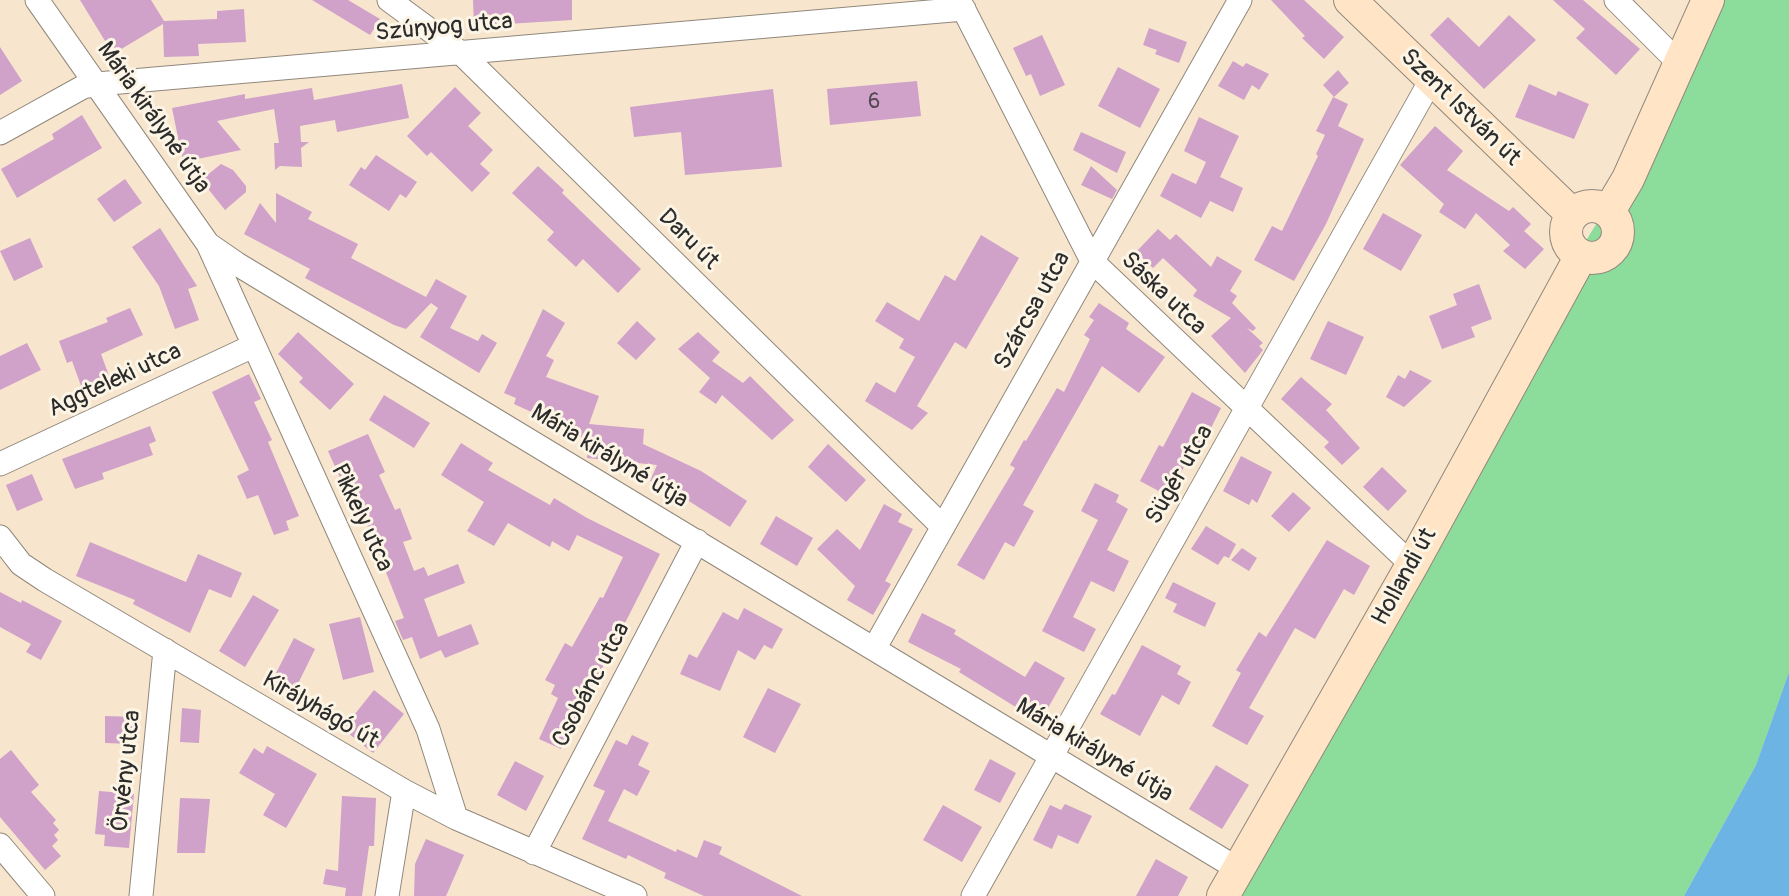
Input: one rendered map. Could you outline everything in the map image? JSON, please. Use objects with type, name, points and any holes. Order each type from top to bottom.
[{"type":"street","name":"Mária királyné útja","points":[[37,0],[208,244],[1238,869]]},
{"type":"street","name":"Daru út","points":[[389,0],[461,53],[943,527]]},
{"type":"street","name":"Szárcsa utca","points":[[874,649],[1240,0]]},
{"type":"street","name":"Szent István út","points":[[1350,0],[1572,214]]},
{"type":"street","points":[[1616,0],[1680,64]]},
{"type":"street","points":[[1609,211],[1628,179],[1708,0]]},
{"type":"street","name":"Szúnyog utca","points":[[0,133],[83,87],[97,84],[461,53],[962,4]]},
{"type":"street","name":"Sáska utca","points":[[962,4],[1091,261],[1412,565]]},
{"type":"street","name":"Sügér utca","points":[[973,896],[1431,80]]},
{"type":"street","points":[[1594,205],[1609,211],[1619,230],[1616,243],[1601,256],[1581,256],[1572,249],[1567,238],[1567,223],[1572,214],[1582,207],[1594,205]]},
{"type":"street","name":"Pikkely utca","points":[[208,244],[428,729],[456,818]]},
{"type":"street","name":"Hollandi út","points":[[1223,896],[1412,565],[1581,256]]},
{"type":"street","name":"Aggteleki utca","points":[[0,464],[253,346]]},
{"type":"street","name":"Királyhágó út","points":[[0,537],[21,564],[404,791],[456,818],[635,896]]},
{"type":"street","name":"Csobánc utca","points":[[534,853],[697,541]]},
{"type":"street","name":"Örvény utca","points":[[141,896],[165,650]]},
{"type":"street","points":[[387,896],[404,791]]},
{"type":"street","points":[[0,845],[43,896]]},
{"type":"green space","points":[[1714,0],[1789,0],[1789,672],[1756,765],[1684,896],[1223,896],[1590,234],[1657,128]]},
{"type":"water","points":[[1789,672],[1789,896],[1684,896],[1756,765]]},
{"type":"building","points":[[80,0],[151,0],[164,21],[217,19],[217,11],[244,9],[246,42],[198,44],[199,56],[164,57],[163,24],[113,54]]},
{"type":"building","points":[[312,0],[348,0],[380,19],[370,35]]},
{"type":"building","points":[[473,0],[572,0],[572,20],[474,26]]},
{"type":"building","points":[[1271,0],[1304,0],[1344,37],[1324,59],[1302,38],[1305,36]]},
{"type":"building","points":[[1553,0],[1583,0],[1640,49],[1616,75],[1576,38],[1585,29]]},
{"type":"building","points":[[1509,15],[1536,40],[1484,89],[1430,35],[1448,17],[1479,47]]},
{"type":"building","points":[[1149,28],[1187,42],[1179,63],[1155,54],[1157,50],[1143,45]]},
{"type":"building","points":[[1042,35],[1065,85],[1040,96],[1031,74],[1026,76],[1013,48]]},
{"type":"building","points":[[0,47],[22,81],[0,95]]},
{"type":"building","points":[[1233,61],[1243,67],[1246,63],[1269,74],[1259,90],[1252,85],[1244,100],[1218,86]]},
{"type":"building","points":[[1118,67],[1160,89],[1140,128],[1098,106]]},
{"type":"building","points":[[1338,70],[1349,83],[1334,97],[1323,85]]},
{"type":"building","points":[[917,81],[921,116],[830,125],[827,89]]},
{"type":"building","points":[[402,84],[409,118],[337,132],[335,120],[300,126],[301,142],[309,142],[301,148],[302,167],[280,166],[275,170],[274,143],[279,143],[274,109],[217,121],[241,150],[183,162],[172,108],[245,94],[245,99],[312,88],[314,100]]},
{"type":"building","points":[[1529,84],[1556,96],[1558,91],[1589,104],[1574,139],[1515,117]]},
{"type":"building","points":[[455,87],[481,113],[468,126],[493,150],[480,164],[490,173],[472,192],[431,152],[427,156],[407,136]]},
{"type":"building","points":[[773,89],[782,167],[685,175],[681,132],[634,137],[630,107]]},
{"type":"building","points":[[1333,97],[1348,104],[1338,126],[1364,139],[1326,224],[1294,281],[1254,260],[1272,226],[1282,231],[1318,156],[1316,154],[1325,135],[1316,131]]},
{"type":"building","points":[[82,115],[102,148],[17,198],[1,169],[54,139],[52,134]]},
{"type":"building","points":[[1199,117],[1239,136],[1220,177],[1243,188],[1233,212],[1210,201],[1201,218],[1160,196],[1172,173],[1196,184],[1206,162],[1184,151]]},
{"type":"building","points":[[1435,126],[1463,151],[1447,170],[1509,211],[1513,207],[1531,224],[1524,231],[1544,249],[1525,269],[1503,251],[1510,245],[1476,213],[1465,229],[1439,212],[1444,204],[1400,165]]},
{"type":"building","points":[[1081,132],[1126,152],[1117,173],[1073,150]]},
{"type":"building","points":[[376,155],[417,182],[406,198],[400,194],[389,211],[349,185],[361,167],[365,170]]},
{"type":"building","points":[[221,164],[233,170],[246,186],[246,192],[225,210],[201,180]]},
{"type":"building","points":[[538,166],[564,190],[562,193],[641,269],[618,293],[583,259],[576,267],[547,240],[554,232],[512,193]]},
{"type":"building","points":[[1091,166],[1117,190],[1112,199],[1081,185]]},
{"type":"building","points":[[125,179],[142,203],[114,222],[97,199]]},
{"type":"building","points":[[276,193],[312,212],[308,219],[358,244],[351,258],[426,297],[436,279],[467,296],[450,328],[478,341],[482,334],[497,343],[479,373],[420,337],[438,308],[431,303],[406,329],[394,325],[305,278],[310,269],[244,234],[260,203],[276,223]]},
{"type":"building","points":[[1383,213],[1422,235],[1401,271],[1363,249]]},
{"type":"building","points":[[160,228],[197,286],[188,289],[199,320],[175,329],[159,286],[132,247]]},
{"type":"building","points":[[1158,229],[1170,240],[1176,234],[1211,267],[1217,256],[1242,271],[1230,291],[1237,296],[1232,303],[1256,328],[1253,331],[1247,328],[1263,343],[1259,346],[1263,350],[1245,373],[1211,336],[1231,318],[1193,296],[1197,290],[1163,258],[1153,268],[1136,252]]},
{"type":"building","points":[[981,235],[1019,258],[966,349],[955,342],[917,406],[928,413],[912,430],[865,401],[876,382],[895,393],[915,357],[899,348],[904,339],[875,321],[887,302],[919,321],[945,275],[955,281]]},
{"type":"building","points":[[30,238],[43,267],[14,281],[0,251]]},
{"type":"building","points":[[1479,284],[1492,319],[1471,327],[1475,337],[1442,349],[1429,316],[1457,305],[1453,294]]},
{"type":"building","points":[[1099,303],[1129,323],[1126,329],[1165,357],[1139,393],[1102,366],[1023,505],[1034,511],[1014,547],[1005,542],[984,580],[957,565],[1015,468],[1010,465],[1024,440],[1026,441],[1057,388],[1064,392],[1090,339],[1084,335],[1094,320],[1089,317]]},
{"type":"building","points":[[130,308],[143,335],[101,354],[112,384],[84,394],[72,361],[67,363],[59,341],[108,322],[106,318]]},
{"type":"building","points":[[543,309],[565,323],[546,356],[554,360],[546,377],[599,396],[589,424],[644,429],[643,444],[701,471],[747,501],[730,527],[684,498],[683,500],[662,491],[663,487],[650,481],[657,465],[587,458],[589,440],[550,426],[551,421],[514,404],[516,398],[504,393]]},
{"type":"building","points":[[637,321],[656,339],[636,360],[617,343]]},
{"type":"building","points":[[1328,321],[1364,337],[1346,375],[1310,359]]},
{"type":"building","points":[[298,332],[354,384],[330,410],[299,382],[303,378],[278,354]]},
{"type":"building","points":[[698,332],[720,352],[712,361],[743,383],[750,376],[794,420],[772,440],[722,395],[716,404],[699,392],[710,378],[678,349]]},
{"type":"building","points":[[27,343],[41,370],[0,390],[0,356]]},
{"type":"building","points":[[1410,370],[1432,381],[1404,407],[1386,397],[1398,375],[1405,379]]},
{"type":"building","points":[[249,374],[261,399],[254,402],[272,440],[268,442],[299,516],[286,521],[289,530],[274,535],[258,495],[247,499],[237,476],[249,470],[212,392]]},
{"type":"building","points":[[1301,377],[1332,404],[1326,410],[1360,448],[1342,465],[1324,447],[1329,442],[1281,399]]},
{"type":"building","points":[[1192,392],[1221,408],[1200,450],[1195,447],[1168,496],[1140,481],[1159,445],[1163,447]]},
{"type":"building","points":[[384,395],[430,423],[414,448],[369,420]]},
{"type":"building","points":[[150,426],[156,441],[149,444],[153,455],[102,473],[104,479],[75,489],[62,459]]},
{"type":"building","points":[[368,434],[385,472],[379,475],[395,510],[400,508],[412,539],[403,542],[414,571],[424,567],[428,576],[458,564],[465,583],[424,599],[438,637],[471,624],[479,644],[445,658],[441,650],[420,659],[412,637],[403,640],[395,621],[404,618],[378,552],[356,498],[350,500],[328,451]]},
{"type":"building","points":[[461,443],[493,463],[488,470],[550,505],[554,498],[587,518],[660,554],[561,749],[539,739],[558,698],[551,694],[555,685],[545,680],[565,643],[572,647],[600,597],[603,598],[623,557],[577,535],[569,551],[552,541],[550,547],[508,523],[494,546],[467,531],[484,502],[441,475]]},
{"type":"building","points":[[828,444],[866,480],[846,502],[808,467]]},
{"type":"building","points":[[1241,456],[1272,472],[1257,503],[1252,499],[1249,505],[1223,491]]},
{"type":"building","points":[[1382,467],[1407,491],[1388,511],[1363,487]]},
{"type":"building","points":[[32,474],[43,500],[17,511],[6,485]]},
{"type":"building","points":[[1095,483],[1119,495],[1116,502],[1128,509],[1107,550],[1129,561],[1114,592],[1091,581],[1073,617],[1096,629],[1084,652],[1042,631],[1098,520],[1081,511]]},
{"type":"building","points":[[1293,492],[1311,508],[1289,532],[1271,516]]},
{"type":"building","points":[[884,504],[902,514],[898,522],[913,529],[885,581],[891,584],[873,615],[847,600],[855,586],[817,549],[837,529],[860,550]]},
{"type":"building","points":[[776,516],[813,538],[797,566],[760,544]]},
{"type":"building","points":[[1206,526],[1236,544],[1229,558],[1224,556],[1218,565],[1191,549]]},
{"type":"building","points":[[1327,540],[1370,566],[1354,595],[1344,589],[1315,639],[1295,628],[1249,708],[1264,716],[1247,745],[1212,726],[1241,673],[1236,670],[1259,632],[1266,637]]},
{"type":"building","points":[[90,542],[186,582],[198,554],[242,573],[231,598],[209,589],[190,633],[133,604],[135,600],[76,576]]},
{"type":"building","points":[[1242,548],[1257,558],[1249,571],[1231,560]]},
{"type":"building","points":[[1173,582],[1216,603],[1205,627],[1173,612],[1177,604],[1165,598]]},
{"type":"building","points":[[0,592],[62,621],[41,660],[26,652],[31,644],[0,627]]},
{"type":"building","points":[[253,595],[279,610],[245,667],[219,651]]},
{"type":"building","points":[[744,608],[783,629],[772,649],[764,645],[755,660],[738,650],[720,691],[680,674],[689,654],[697,658],[723,612],[738,620]]},
{"type":"building","points":[[922,613],[956,630],[954,634],[1025,677],[1035,661],[1065,678],[1040,722],[959,672],[961,669],[908,642]]},
{"type":"building","points":[[360,617],[374,672],[343,680],[329,624]]},
{"type":"building","points":[[294,638],[315,649],[293,694],[271,683]]},
{"type":"building","points":[[1142,645],[1181,666],[1177,674],[1191,682],[1179,705],[1162,695],[1140,736],[1100,714],[1112,694],[1115,695]]},
{"type":"building","points":[[768,688],[801,704],[775,753],[743,737]]},
{"type":"building","points":[[374,690],[404,714],[373,753],[343,729]]},
{"type":"building","points":[[182,708],[201,710],[199,743],[180,742]]},
{"type":"building","points":[[105,716],[133,717],[132,744],[105,743]]},
{"type":"building","points":[[632,735],[649,743],[638,765],[650,771],[637,796],[624,789],[608,821],[676,852],[677,849],[697,858],[704,840],[722,847],[719,854],[802,896],[704,896],[664,878],[666,873],[628,855],[626,859],[582,839],[605,791],[593,786],[616,740],[627,745]]},
{"type":"building","points":[[267,746],[317,774],[286,828],[263,815],[275,794],[239,773],[254,748],[263,754]]},
{"type":"building","points":[[11,750],[39,785],[31,792],[56,820],[53,823],[59,830],[54,835],[58,840],[52,846],[61,856],[45,870],[0,817],[0,759]]},
{"type":"building","points":[[990,759],[1016,773],[1000,803],[974,790]]},
{"type":"building","points":[[515,761],[544,776],[526,811],[497,795]]},
{"type":"building","points":[[1216,765],[1249,785],[1222,829],[1189,809]]},
{"type":"building","points":[[99,791],[134,794],[129,848],[104,846],[105,835],[95,834]]},
{"type":"building","points":[[342,796],[376,798],[374,846],[369,846],[362,896],[345,896],[346,888],[323,884],[326,869],[338,871]]},
{"type":"building","points":[[180,798],[210,799],[205,853],[177,853]]},
{"type":"building","points":[[1065,804],[1092,816],[1078,844],[1058,835],[1052,849],[1033,840],[1050,805],[1061,810]]},
{"type":"building","points":[[943,805],[982,827],[962,862],[923,840]]},
{"type":"building","points":[[426,839],[464,855],[446,896],[414,896],[415,864]]},
{"type":"building","points":[[1156,859],[1188,877],[1178,896],[1136,896]]}]
